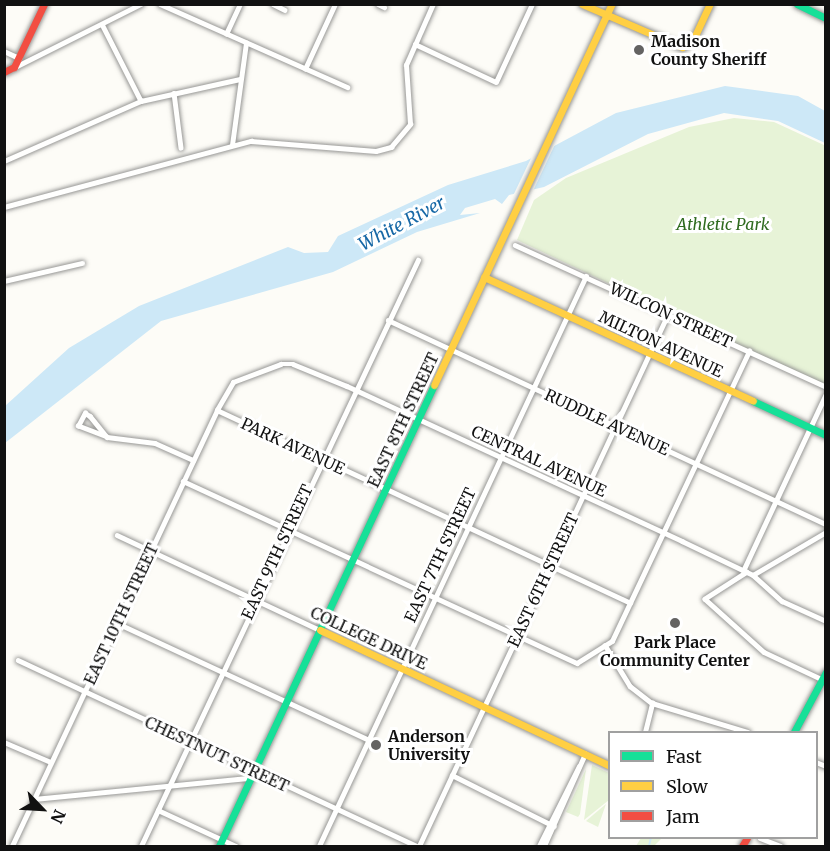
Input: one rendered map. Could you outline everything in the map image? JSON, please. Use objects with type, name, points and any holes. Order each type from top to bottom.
[{"type":"main road","points":[[4,72],[14,67],[44,4]]},
{"type":"main road","points":[[582,4],[605,19],[686,46],[710,4]]},
{"type":"main road","name":"EAST 8TH STREET","points":[[221,843],[612,4]]},
{"type":"main road","points":[[797,4],[806,6],[825,18]]},
{"type":"main road","name":"MILTON AVENUE","points":[[484,277],[825,435]]},
{"type":"main road","name":"COLLEGE DRIVE","points":[[320,630],[608,766]]},
{"type":"main road","points":[[795,731],[825,672]]},
{"type":"street","points":[[14,67],[104,26],[141,4]]},
{"type":"street","points":[[160,4],[347,87]]},
{"type":"street","points":[[226,34],[240,4]]},
{"type":"street","points":[[273,4],[285,10]]},
{"type":"street","points":[[305,69],[335,4]]},
{"type":"street","points":[[378,4],[384,7]]},
{"type":"street","points":[[4,207],[231,145],[272,140],[376,151],[391,147],[410,124],[405,73],[433,4]]},
{"type":"street","points":[[415,44],[496,82],[532,4]]},
{"type":"street","points":[[104,26],[141,101]]},
{"type":"street","points":[[231,145],[246,43]]},
{"type":"street","points":[[4,51],[19,58]]},
{"type":"street","points":[[4,160],[141,101],[240,79]]},
{"type":"street","points":[[174,93],[181,148]]},
{"type":"street","name":"WILCON STREET","points":[[515,245],[825,387]]},
{"type":"street","name":"EAST 9TH STREET","points":[[141,846],[288,529],[418,260]]},
{"type":"street","points":[[4,281],[82,263]]},
{"type":"street","name":"EAST 7TH STREET","points":[[319,846],[586,276]]},
{"type":"street","name":"EAST 6TH STREET","points":[[417,846],[668,314]]},
{"type":"street","name":"RUDDLE AVENUE","points":[[388,320],[825,524]]},
{"type":"street","points":[[183,481],[577,663],[605,645],[616,633],[749,351]]},
{"type":"street","name":"CENTRAL AVENUE","points":[[233,382],[289,363],[354,390],[753,575],[782,601],[825,621]]},
{"type":"street","name":"EAST 10TH STREET","points":[[12,846],[193,460],[233,382]]},
{"type":"street","points":[[821,679],[764,651],[705,599],[745,572],[825,394]]},
{"type":"street","name":"PARK AVENUE","points":[[217,410],[630,603]]},
{"type":"street","points":[[107,437],[90,416],[81,415],[83,430],[107,437],[155,443],[193,460]]},
{"type":"street","points":[[753,575],[825,532]]},
{"type":"street","name":"COLLEGE DRIVE","points":[[117,535],[320,630]]},
{"type":"street","points":[[117,623],[369,740]]},
{"type":"street","points":[[605,645],[630,686],[652,703],[745,731]]},
{"type":"street","name":"CHESTNUT STREET","points":[[18,660],[190,741],[252,775],[417,846]]},
{"type":"street","points":[[645,731],[652,703]]},
{"type":"street","points":[[4,742],[51,762]]},
{"type":"street","points":[[544,846],[585,754]]},
{"type":"street","points":[[34,799],[170,784],[224,784],[252,775]]},
{"type":"street","points":[[452,775],[552,825]]},
{"type":"street","points":[[158,810],[221,843],[236,846]]},
{"type":"street","points":[[538,846],[552,825]]},
{"type":"street","points":[[765,839],[781,846]]},
{"type":"green space","name":"Athletic Park","points":[[734,118],[774,122],[826,146],[825,386],[517,240],[534,200],[566,178],[689,127]]},
{"type":"green space","points":[[592,765],[608,773],[608,801],[584,820]]},
{"type":"green space","points":[[586,769],[580,814],[578,817],[566,812]]},
{"type":"green space","points":[[606,804],[598,827],[586,821],[593,815]]},
{"type":"green space","points":[[640,839],[661,839],[654,846],[636,846]]},
{"type":"water","name":"White River","points":[[725,86],[798,96],[825,111],[825,143],[778,121],[724,113],[648,134],[544,187],[509,195],[502,204],[495,199],[465,208],[460,215],[480,213],[417,232],[333,272],[161,321],[5,443],[5,406],[69,348],[139,306],[288,247],[304,253],[328,252],[338,236],[448,185],[526,161],[616,113]]},
{"type":"pier","points":[[557,140],[532,193],[512,198],[533,154]]},
{"type":"waterway","points":[[649,846],[651,839]]},
{"type":"traffic: fast","points":[[797,4],[826,18]]},
{"type":"traffic: fast","points":[[219,846],[434,385]]},
{"type":"traffic: fast","points":[[753,401],[826,435]]},
{"type":"traffic: fast","points":[[795,731],[826,672]]},
{"type":"traffic: slow","points":[[582,4],[682,47],[693,40],[710,4]]},
{"type":"traffic: slow","points":[[434,385],[612,4]]},
{"type":"traffic: slow","points":[[484,277],[753,401]]},
{"type":"traffic: slow","points":[[320,630],[608,765]]},
{"type":"traffic: jam","points":[[4,72],[14,67],[44,4]]},
{"type":"traffic: jam","points":[[742,846],[746,839]]},
{"type":"place","name":"Madison County Sheriff","points":[[639,50]]},
{"type":"place","name":"Park Place Community Center","points":[[675,623]]},
{"type":"place","name":"Anderson University","points":[[376,745]]}]
